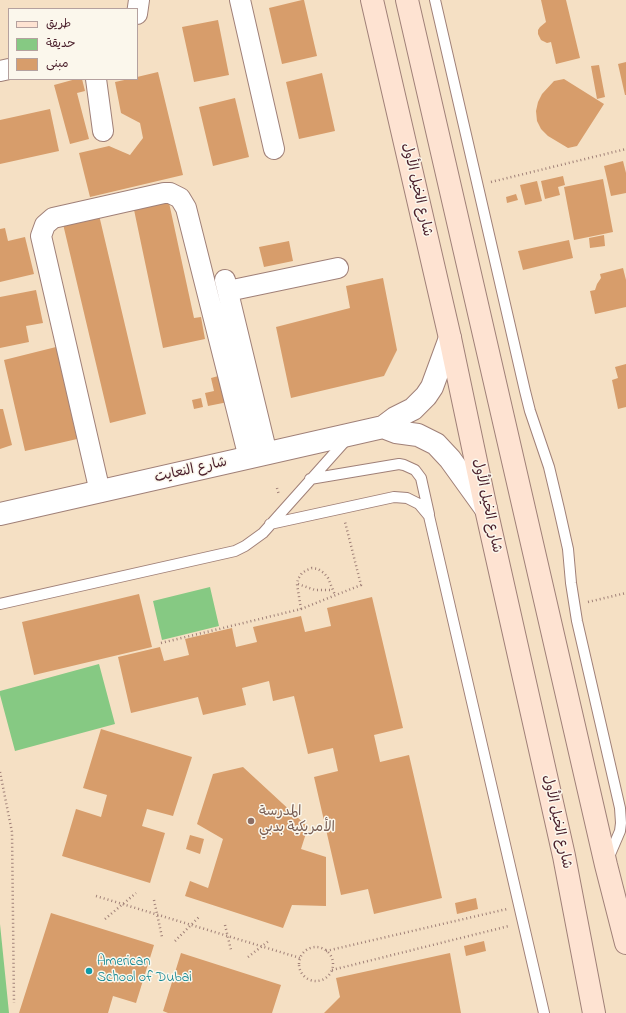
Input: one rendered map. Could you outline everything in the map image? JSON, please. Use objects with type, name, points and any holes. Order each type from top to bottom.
[{"type":"main road","name":"شارع الخيل الأول","points":[[372,0],[450,338],[486,509],[564,856],[594,1013]]},
{"type":"main road","points":[[407,0],[607,869],[626,943]]},
{"type":"street","points":[[240,0],[274,149]]},
{"type":"street","points":[[96,80],[103,131]]},
{"type":"street","points":[[100,492],[42,236],[45,225],[53,218],[164,193],[176,195],[184,202],[258,456]]},
{"type":"street","points":[[258,456],[226,285],[338,268]]},
{"type":"street","name":"شارع النعايت","points":[[0,514],[350,436],[383,427],[394,418],[413,409],[426,396],[432,387],[450,338]]},
{"type":"street","points":[[383,427],[396,432],[418,435],[436,444],[450,459],[486,509]]},
{"type":"street","points":[[607,869],[616,886],[626,899]]},
{"type":"lane","points":[[435,0],[525,391],[554,485],[568,549],[574,606],[620,808],[620,831],[607,869]]},
{"type":"lane","points":[[0,604],[235,551],[254,540],[270,524],[350,436]]},
{"type":"lane","points":[[310,479],[399,464],[414,470],[421,478],[544,1013]]},
{"type":"lane","points":[[270,524],[394,497],[407,498],[419,504],[425,509],[429,516]]},
{"type":"path","points":[[477,186],[626,149]]},
{"type":"path","points":[[277,488],[280,497],[287,505]]},
{"type":"path","points":[[161,643],[301,608],[361,584],[342,509]]},
{"type":"path","points":[[301,608],[297,584],[298,579],[302,573],[312,568],[318,569],[324,573],[328,578],[335,595]]},
{"type":"path","points":[[297,584],[315,590],[332,590]]},
{"type":"path","points":[[574,606],[626,593]]},
{"type":"path","points":[[0,772],[12,832],[14,1003]]},
{"type":"path","points":[[105,919],[136,893]]},
{"type":"path","points":[[96,896],[300,958]]},
{"type":"path","points":[[154,900],[162,937]]},
{"type":"path","points":[[326,950],[331,956],[333,963],[332,970],[327,978],[319,981],[310,981],[302,975],[299,967],[300,958],[304,952],[311,948],[326,950],[520,906]]},
{"type":"path","points":[[176,941],[199,917]]},
{"type":"path","points":[[332,970],[523,923]]},
{"type":"path","points":[[225,925],[231,950]]},
{"type":"path","points":[[248,957],[270,940]]},
{"type":"green space","points":[[210,587],[219,626],[162,640],[153,601]]},
{"type":"green space","points":[[99,664],[115,724],[15,751],[0,691]]},
{"type":"green space","points":[[0,924],[9,1013],[0,1013]]},
{"type":"building","points":[[304,0],[317,56],[282,64],[269,8]]},
{"type":"building","points":[[541,0],[566,0],[580,58],[556,64],[551,42],[547,43],[541,40],[538,34],[540,27],[546,22]]},
{"type":"building","points":[[218,20],[229,75],[194,82],[182,27]]},
{"type":"building","points":[[626,62],[626,95],[625,95],[618,64]]},
{"type":"building","points":[[599,65],[605,97],[597,99],[591,66]]},
{"type":"building","points":[[158,72],[183,175],[90,197],[79,153],[109,146],[130,155],[143,138],[140,123],[121,113],[115,82],[138,80],[138,77]]},
{"type":"building","points":[[322,73],[335,131],[299,139],[286,82]]},
{"type":"building","points":[[564,79],[604,104],[577,146],[568,148],[548,136],[541,129],[537,121],[536,111],[542,94],[554,81]]},
{"type":"building","points":[[72,80],[82,80],[85,91],[77,93],[89,139],[70,144],[54,85]]},
{"type":"building","points":[[235,98],[249,157],[213,166],[199,107]]},
{"type":"building","points":[[50,109],[59,151],[0,164],[0,120]]},
{"type":"building","points":[[623,161],[626,173],[626,193],[611,196],[604,166]]},
{"type":"building","points":[[563,176],[565,185],[558,187],[560,195],[545,199],[541,181]]},
{"type":"building","points":[[603,179],[613,232],[574,240],[564,187]]},
{"type":"building","points":[[537,181],[542,201],[525,205],[520,185]]},
{"type":"building","points":[[516,194],[518,200],[507,203],[506,197]]},
{"type":"building","points":[[168,198],[194,318],[201,317],[205,339],[163,348],[133,205]]},
{"type":"building","points":[[99,215],[146,414],[110,423],[63,224]]},
{"type":"building","points":[[5,228],[8,241],[25,237],[34,274],[0,282],[0,229]]},
{"type":"building","points":[[604,235],[605,246],[590,248],[589,238]]},
{"type":"building","points":[[569,240],[573,258],[523,270],[518,251]]},
{"type":"building","points":[[289,241],[293,261],[264,267],[259,247]]},
{"type":"building","points":[[623,268],[626,280],[626,307],[595,314],[590,291],[595,290],[601,278],[600,274]]},
{"type":"building","points":[[383,278],[397,350],[384,376],[291,398],[276,327],[350,308],[346,286]]},
{"type":"building","points":[[36,290],[43,323],[26,326],[29,342],[0,348],[0,297]]},
{"type":"building","points":[[56,347],[77,439],[25,451],[4,360]]},
{"type":"building","points":[[626,364],[626,407],[618,409],[612,380],[618,378],[615,367]]},
{"type":"building","points":[[222,375],[228,402],[208,406],[205,393],[214,391],[211,378]]},
{"type":"building","points":[[201,398],[203,407],[194,409],[192,400]]},
{"type":"building","points":[[0,409],[3,409],[12,445],[0,449]]},
{"type":"building","points":[[139,594],[152,647],[34,675],[22,622]]},
{"type":"building","points":[[372,597],[403,728],[374,735],[380,762],[409,755],[442,898],[374,914],[368,889],[341,895],[314,777],[338,771],[333,748],[308,754],[294,696],[273,701],[269,681],[242,688],[246,705],[203,715],[198,697],[131,713],[118,657],[160,647],[164,661],[189,655],[185,639],[232,628],[236,647],[257,642],[253,627],[301,616],[305,632],[331,626],[327,608]]},
{"type":"building","points":[[101,729],[192,757],[173,816],[147,809],[142,826],[165,833],[150,883],[62,856],[76,809],[101,817],[107,795],[83,788]]},
{"type":"building","points":[[243,767],[308,827],[301,849],[326,857],[326,906],[292,905],[283,928],[185,896],[190,881],[208,888],[223,839],[197,824],[213,774]]},
{"type":"building","points":[[190,835],[204,839],[200,854],[186,849]]},
{"type":"building","points":[[476,898],[478,909],[457,914],[455,903]]},
{"type":"building","name":"American School of Dubai","points":[[51,913],[154,945],[136,1003],[113,996],[108,1013],[19,1013]]},
{"type":"building","points":[[484,941],[486,951],[466,956],[464,946]]},
{"type":"building","name":"American School of Dubai","points":[[181,953],[281,985],[272,1013],[168,1013],[163,1011]]},
{"type":"building","points":[[450,953],[461,1013],[324,1013],[340,997],[336,978]]},
{"type":"place","name":"المدرسة الأمريكية بدبي","points":[[251,821]]},
{"type":"place","name":"American School of Dubai","points":[[89,971]]}]
